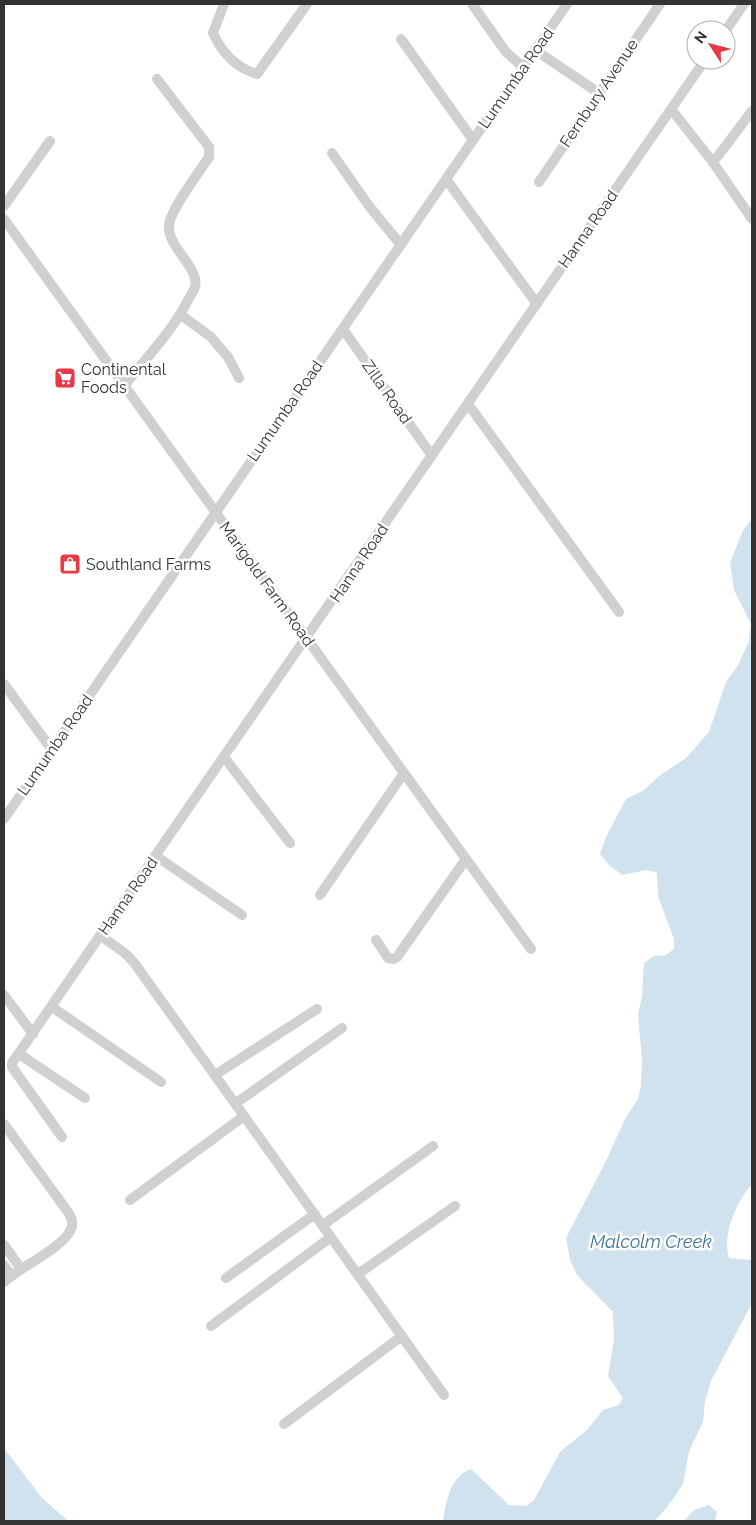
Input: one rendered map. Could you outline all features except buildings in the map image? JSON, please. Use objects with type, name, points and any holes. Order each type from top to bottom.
[{"type":"street","points":[[224,4],[213,34],[234,63],[244,70],[257,74],[307,4]]},
{"type":"street","points":[[472,4],[506,52],[523,67]]},
{"type":"street","name":"Lumumba Road","points":[[4,819],[567,4]]},
{"type":"street","name":"Fernbury Avenue","points":[[539,182],[660,4]]},
{"type":"street","points":[[733,20],[744,4]]},
{"type":"street","points":[[401,39],[473,140]]},
{"type":"street","points":[[535,50],[599,93]]},
{"type":"street","name":"Hanna Road","points":[[62,1137],[12,1065],[698,70]]},
{"type":"street","points":[[124,386],[180,315],[196,286],[194,273],[177,249],[170,234],[169,225],[173,212],[209,157],[209,147],[157,79]]},
{"type":"street","points":[[671,110],[712,162],[752,219]]},
{"type":"street","points":[[712,162],[752,111]]},
{"type":"street","points":[[4,206],[50,141]]},
{"type":"street","points":[[332,153],[369,206],[401,245]]},
{"type":"street","points":[[446,179],[537,304]]},
{"type":"street","name":"Marigold Farm Road","points":[[4,219],[531,949]]},
{"type":"street","points":[[180,315],[211,337],[228,357],[239,378]]},
{"type":"street","name":"Zilla Road","points":[[343,329],[432,456]]},
{"type":"street","points":[[468,404],[619,612]]},
{"type":"street","points":[[4,684],[52,750]]},
{"type":"street","points":[[224,757],[290,842]]},
{"type":"street","points":[[320,895],[404,772]]},
{"type":"street","points":[[156,856],[242,915]]},
{"type":"street","points":[[376,940],[386,956],[393,959],[398,957],[466,859]]},
{"type":"street","points":[[101,936],[131,959],[444,1395]]},
{"type":"street","points":[[4,994],[33,1034]]},
{"type":"street","points":[[52,1007],[161,1082]]},
{"type":"street","points":[[215,1075],[317,1009]]},
{"type":"street","points":[[236,1103],[342,1028]]},
{"type":"street","points":[[19,1054],[85,1098]]},
{"type":"street","points":[[130,1200],[244,1116]]},
{"type":"street","points":[[4,1124],[68,1212],[72,1222],[70,1233],[66,1237],[7,1279],[4,1265]]},
{"type":"street","points":[[322,1225],[433,1146]]},
{"type":"street","points":[[358,1274],[455,1206]]},
{"type":"street","points":[[226,1278],[315,1214]]},
{"type":"street","points":[[212,1326],[331,1237]]},
{"type":"street","points":[[4,1245],[21,1269]]},
{"type":"street","points":[[284,1424],[402,1336]]},
{"type":"water","name":"Malcolm Creek","points":[[752,519],[752,1184],[741,1200],[732,1219],[727,1239],[727,1249],[729,1258],[752,1260],[752,1303],[711,1381],[705,1401],[703,1422],[689,1451],[683,1484],[655,1521],[443,1521],[450,1490],[458,1477],[471,1469],[509,1505],[526,1506],[534,1500],[560,1452],[588,1429],[603,1410],[619,1405],[623,1398],[608,1376],[614,1339],[613,1312],[577,1275],[570,1260],[566,1238],[604,1165],[625,1119],[638,1099],[641,1086],[642,1060],[638,1015],[642,996],[644,963],[654,956],[666,955],[674,949],[674,939],[658,896],[657,873],[646,870],[622,875],[609,865],[600,854],[606,837],[626,799],[643,791],[659,776],[686,758],[709,732],[726,682],[738,665],[749,641],[751,624],[734,590],[730,563],[743,530]]},
{"type":"water","points":[[4,1448],[42,1498],[68,1521],[4,1521]]},
{"type":"water","points":[[709,1505],[717,1512],[715,1521],[684,1521],[694,1510]]},
{"type":"place","name":"Continental Foods","points":[[65,378]]},
{"type":"place","name":"Southland Farms","points":[[70,564]]}]
